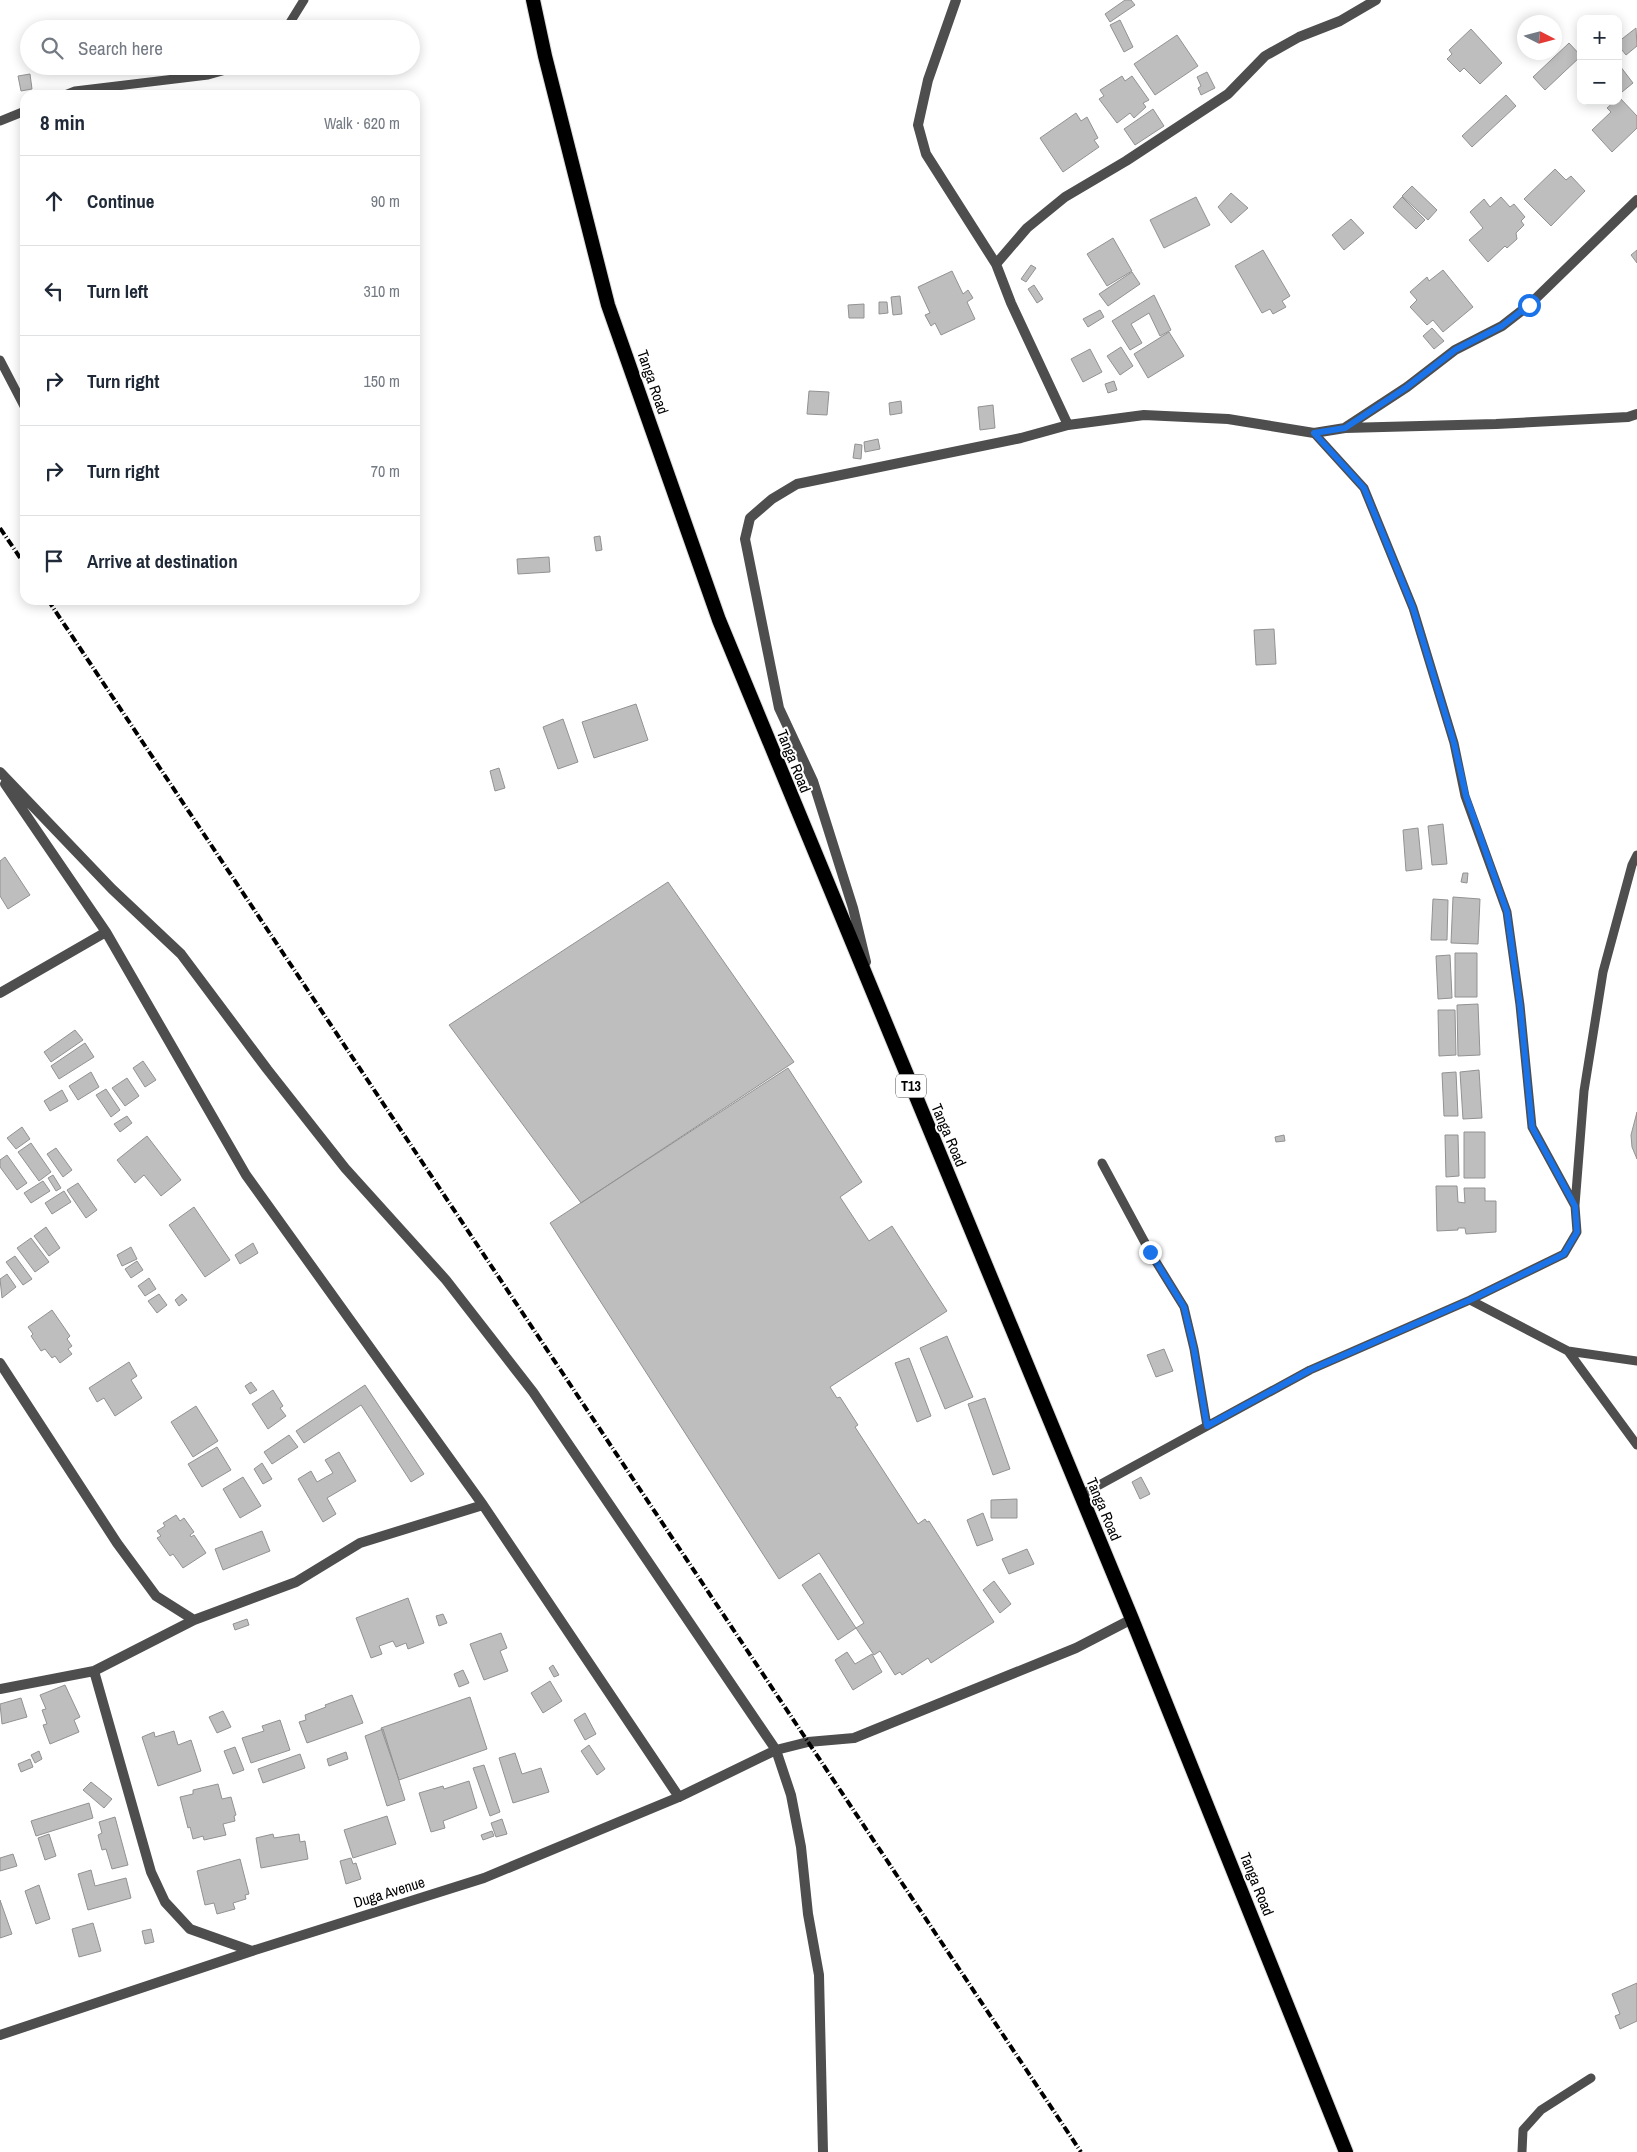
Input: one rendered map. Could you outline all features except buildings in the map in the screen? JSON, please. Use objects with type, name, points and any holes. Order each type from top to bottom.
[{"type":"highway","name":"Tanga Road","points":[[533,0],[545,56],[608,305],[719,620],[1132,1619],[1346,2152]]},
{"type":"street","points":[[956,0],[928,80],[918,125],[926,154],[996,264],[1011,303],[1068,425]]},
{"type":"street","points":[[996,264],[1027,228],[1065,197],[1126,161],[1228,94],[1266,56],[1299,37],[1340,21],[1376,0]]},
{"type":"street","points":[[1345,428],[1407,387],[1455,350],[1502,326],[1529,305],[1637,200]]},
{"type":"street","points":[[872,990],[853,908],[813,781],[780,708],[745,539],[750,518],[772,499],[797,484],[1021,438],[1068,425],[1144,415],[1228,418],[1314,433],[1345,428],[1496,424],[1628,417],[1637,414]]},
{"type":"street","points":[[0,772],[112,889],[182,954],[345,1168],[452,1288],[533,1392],[776,1750],[791,1795],[801,1847],[808,1914],[818,1975],[823,2152]]},
{"type":"street","points":[[0,777],[106,932],[246,1175],[482,1505],[679,1797]]},
{"type":"street","points":[[0,993],[106,932]]},
{"type":"street","points":[[0,1363],[117,1544],[156,1596],[194,1620]]},
{"type":"street","points":[[2,1685],[94,1671],[194,1620],[296,1582],[360,1543],[482,1505]]},
{"type":"street","name":"Duga Avenue","points":[[0,2035],[252,1951],[484,1878],[679,1797],[776,1750],[808,1742],[854,1738],[1076,1648],[1132,1619]]},
{"type":"street","points":[[94,1671],[151,1872],[165,1902],[190,1929],[252,1951]]},
{"type":"lane","points":[[292,20],[304,0]]},
{"type":"lane","points":[[83,90],[208,75]]},
{"type":"lane","points":[[0,121],[20,113]]},
{"type":"lane","points":[[0,360],[20,398]]},
{"type":"lane","points":[[1314,433],[1364,488],[1413,608],[1454,743],[1466,796],[1507,912],[1521,1014],[1532,1127],[1575,1206]]},
{"type":"lane","points":[[1081,1495],[1310,1370],[1470,1300],[1564,1254],[1577,1232],[1575,1206],[1584,1091],[1602,972],[1632,865],[1637,854]]},
{"type":"lane","points":[[1102,1164],[1150,1252],[1184,1307],[1194,1349],[1207,1426]]},
{"type":"lane","points":[[1470,1300],[1568,1351],[1637,1361]]},
{"type":"lane","points":[[1568,1351],[1637,1445]]},
{"type":"lane","points":[[1522,2152],[1523,2130],[1541,2110],[1591,2078]]},
{"type":"railway","points":[[0,528],[20,558]]},
{"type":"railway","points":[[51,605],[1081,2152]]},
{"type":"route","points":[[1150,1252],[1184,1307],[1194,1349],[1207,1426],[1310,1370],[1470,1300],[1564,1254],[1577,1232],[1575,1206],[1532,1127],[1520,1005],[1507,912],[1466,796],[1454,743],[1413,608],[1364,488],[1314,433],[1345,428],[1407,387],[1455,350],[1502,326],[1529,305]]}]
